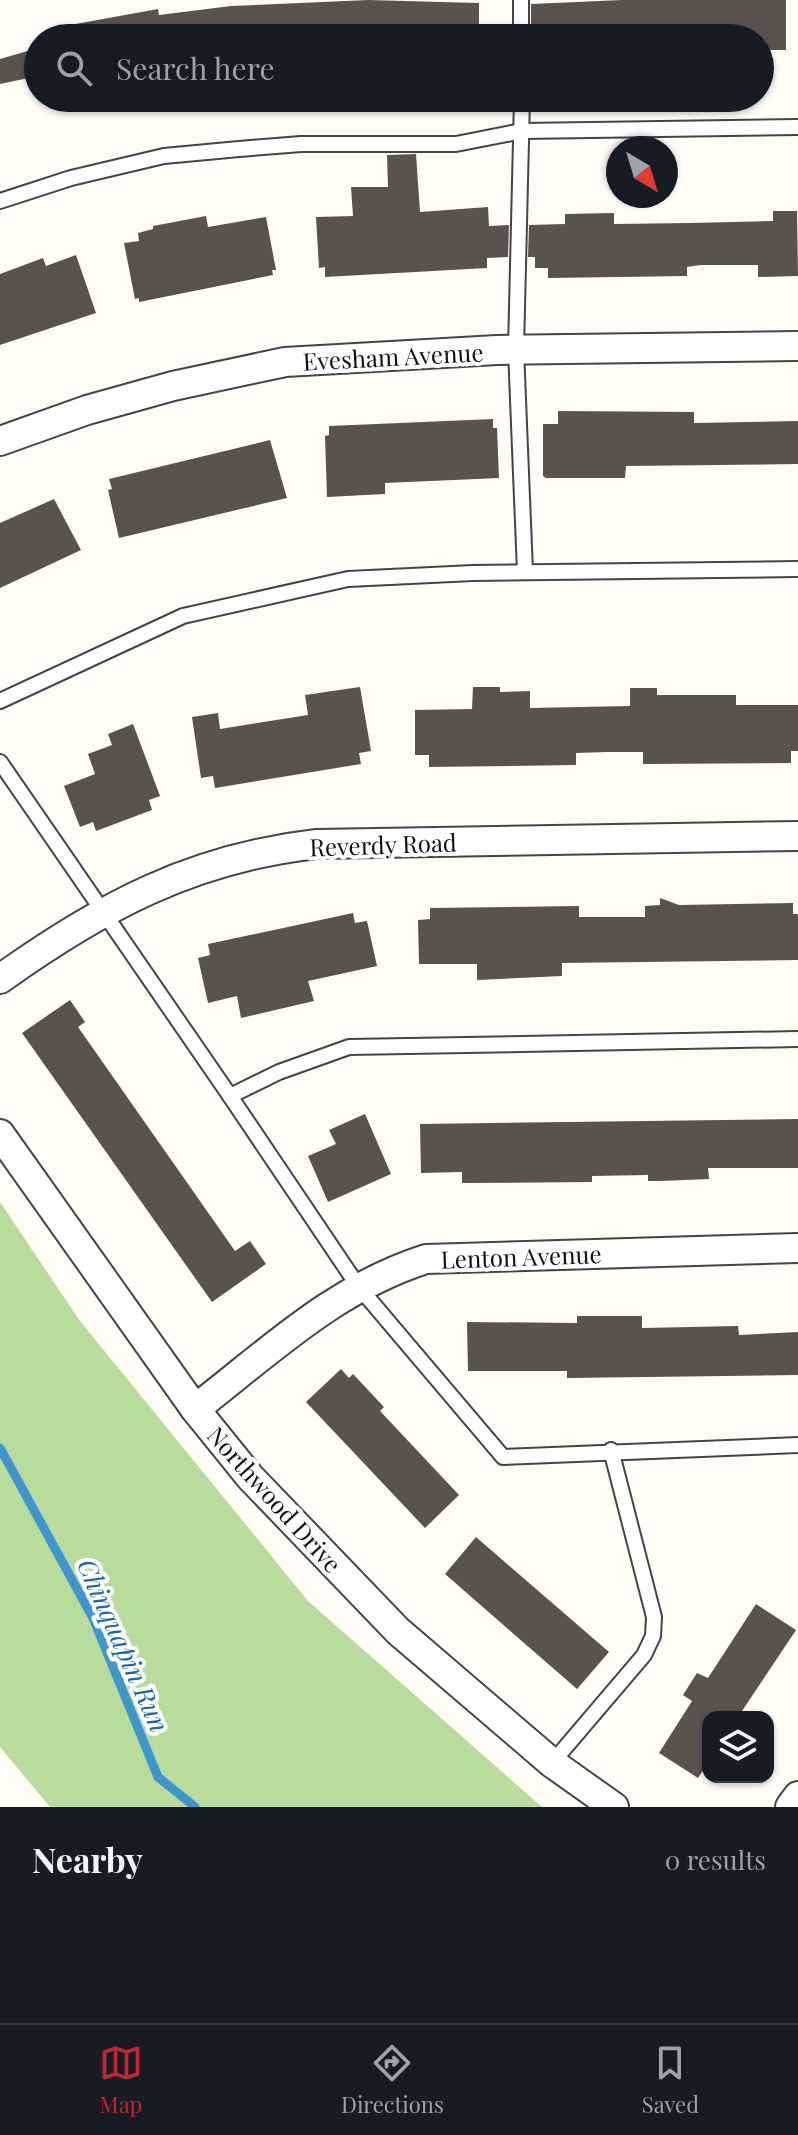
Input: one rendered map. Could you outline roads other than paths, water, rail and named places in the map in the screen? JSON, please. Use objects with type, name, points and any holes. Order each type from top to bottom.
[{"type":"street","name":"Evesham Avenue","points":[[0,441],[87,410],[231,371],[285,362],[516,350],[798,346]]},
{"type":"street","name":"Reverdy Road","points":[[0,979],[100,912],[180,875],[271,849],[317,844],[798,836]]},
{"type":"street","name":"Northwood Drive","points":[[0,1134],[195,1409],[250,1477],[398,1631],[552,1763],[614,1807]]},
{"type":"street","name":"Lenton Avenue","points":[[195,1409],[341,1295],[404,1266],[449,1256],[798,1248]]},
{"type":"street","points":[[790,1807],[798,1796]]},
{"type":"lane","points":[[521,0],[521,24]]},
{"type":"lane","points":[[522,112],[516,350],[525,572]]},
{"type":"lane","points":[[0,201],[71,178],[164,156],[301,144],[456,144],[522,131],[798,127]]},
{"type":"lane","points":[[0,701],[183,616],[348,579],[525,572],[798,569]]},
{"type":"lane","points":[[0,762],[358,1286],[503,1457],[611,1450],[798,1445]]},
{"type":"lane","points":[[230,1096],[279,1072],[349,1047],[798,1039]]},
{"type":"lane","points":[[552,1763],[644,1655],[653,1636],[654,1617],[611,1450]]},
{"type":"waterway","name":"Chinquapin Run","points":[[0,1448],[93,1618],[158,1777],[195,1807]]}]
